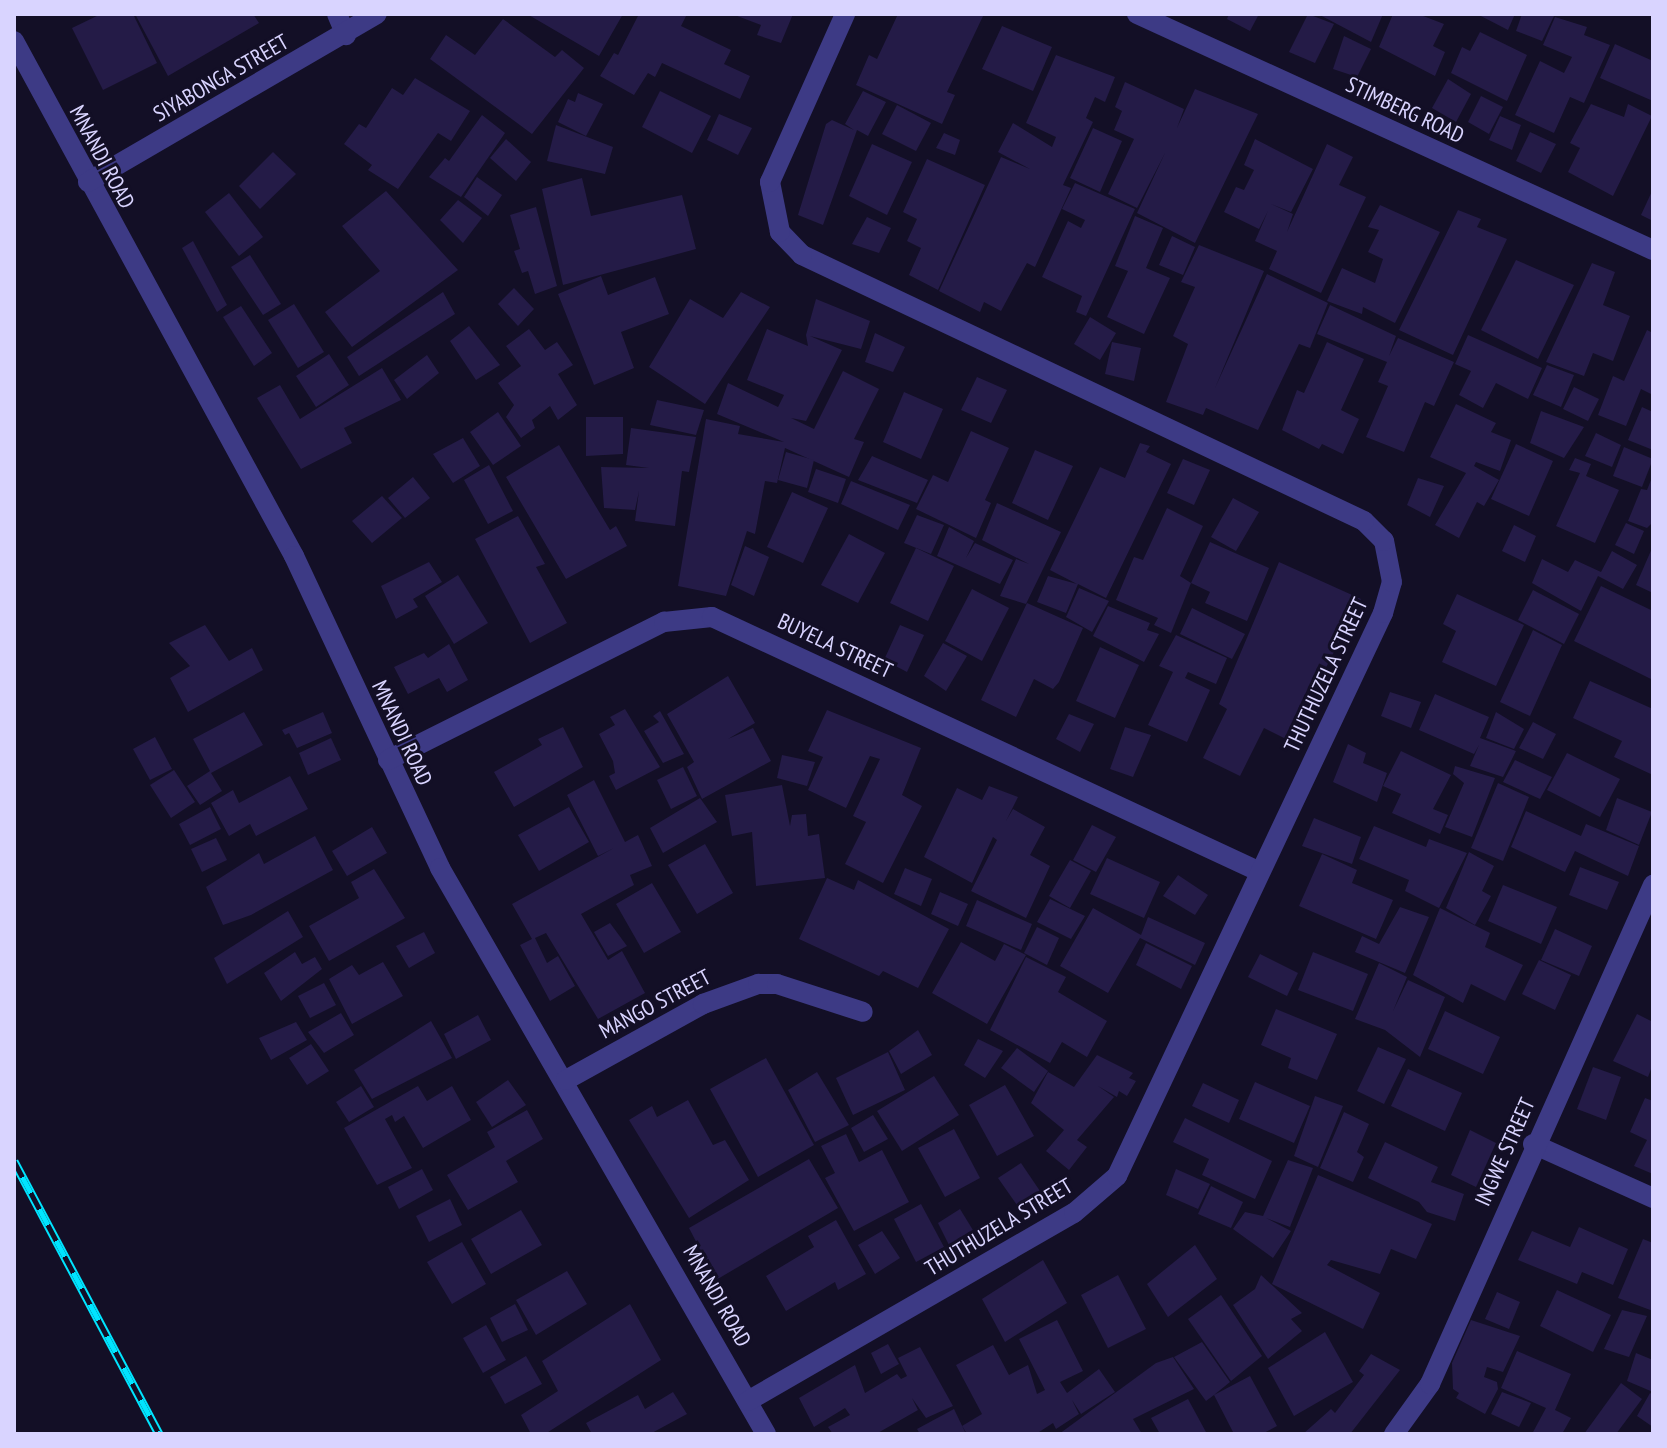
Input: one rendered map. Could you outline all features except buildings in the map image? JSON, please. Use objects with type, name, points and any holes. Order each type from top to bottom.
[{"type":"street","points":[[337,14],[346,35]]},
{"type":"street","name":"SIYABONGA STREET","points":[[88,182],[346,35],[377,14]]},
{"type":"street","name":"THUTHUZELA STREET","points":[[748,1401],[1102,1193],[1129,1159],[1383,613],[1392,582],[1384,541],[1364,521],[802,255],[780,232],[770,182],[845,14]]},
{"type":"street","name":"STIMBERG ROAD","points":[[1137,14],[1653,250]]},
{"type":"street","name":"MNANDI ROAD","points":[[14,41],[294,556],[440,868],[566,1080],[766,1434]]},
{"type":"street","name":"BUYELA STREET","points":[[388,760],[664,622],[712,617],[1260,872]]},
{"type":"street","name":"INGWE STREET","points":[[1394,1434],[1430,1384],[1533,1144],[1653,885]]},
{"type":"street","name":"MANGO STREET","points":[[566,1080],[703,1004],[758,984],[777,984],[863,1012]]},
{"type":"street","points":[[1533,1144],[1653,1198]]},
{"type":"railway","points":[[14,1161],[159,1434]]}]
